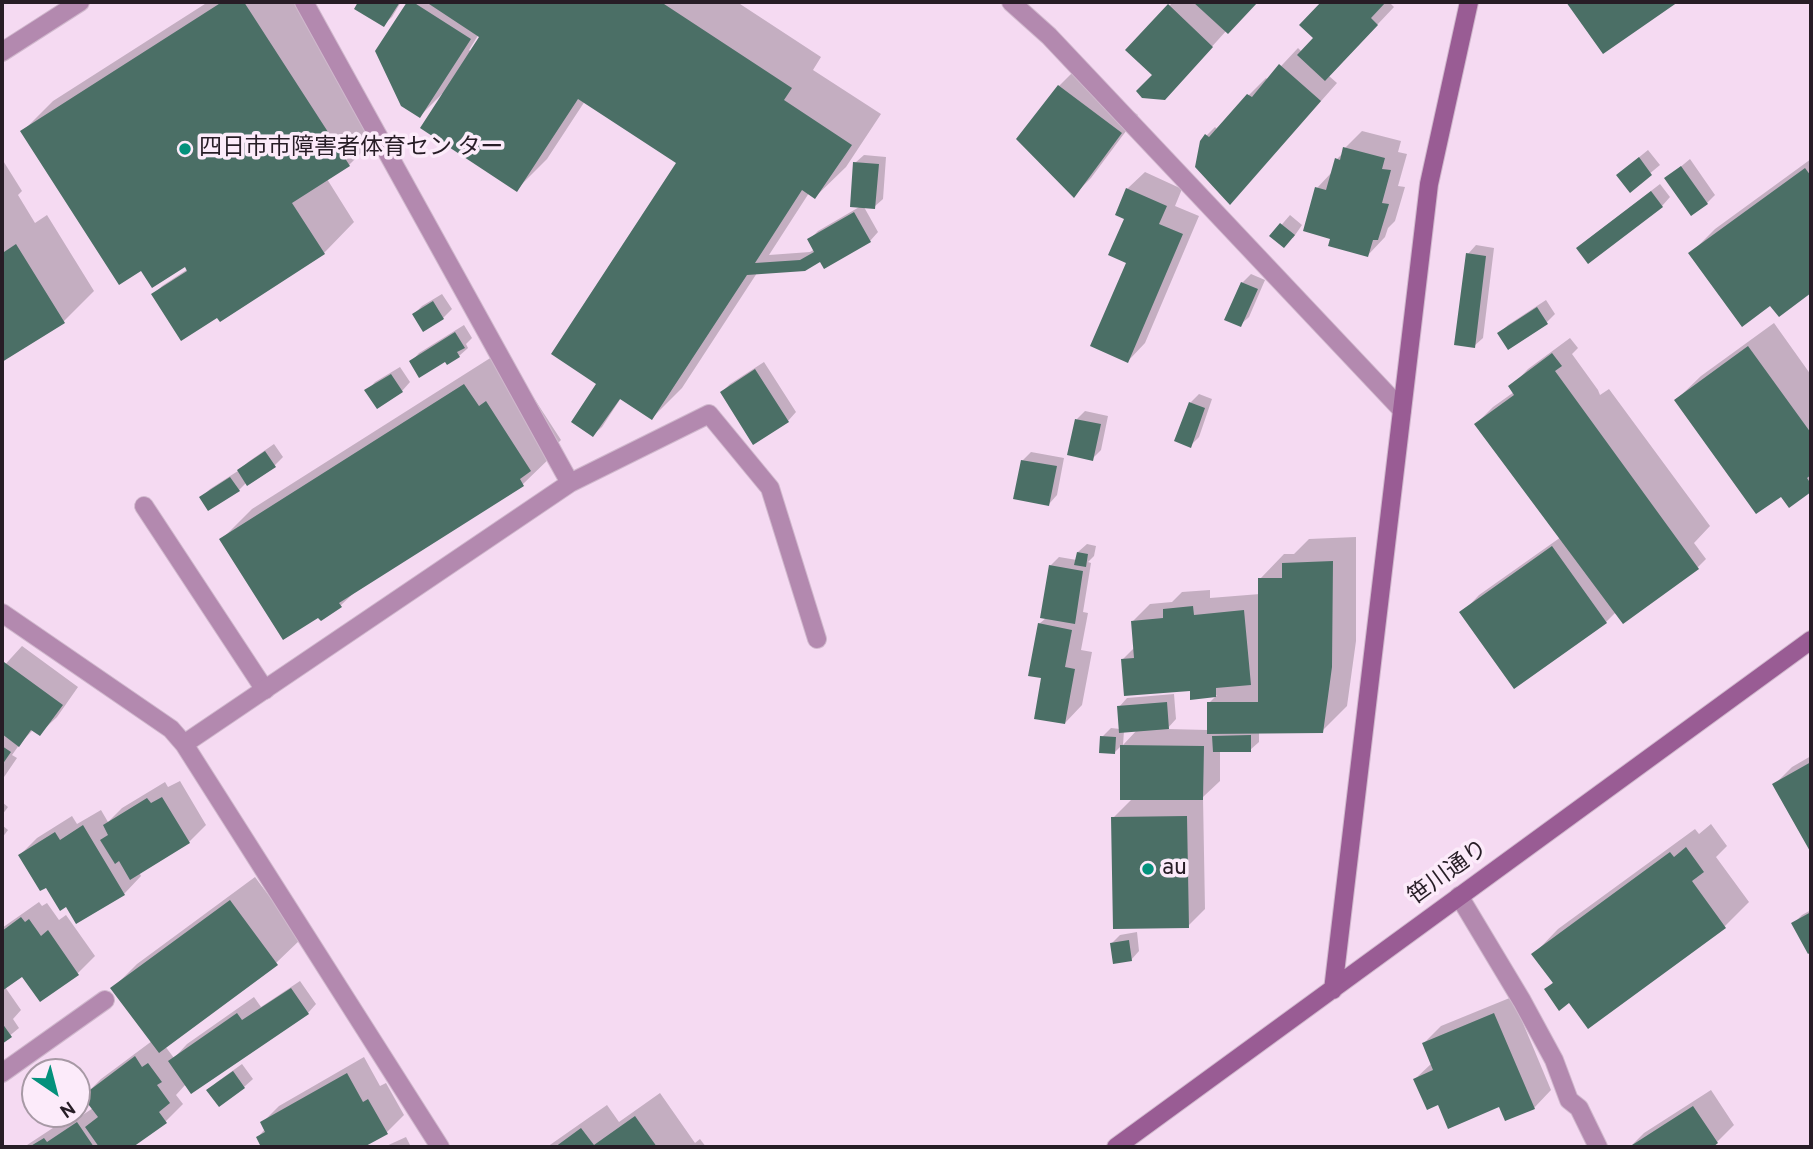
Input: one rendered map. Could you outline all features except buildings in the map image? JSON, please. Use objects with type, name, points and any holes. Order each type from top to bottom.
[{"type":"street","points":[[2,52],[80,2]]},
{"type":"street","points":[[304,2],[570,483]]},
{"type":"street","points":[[1011,2],[1049,36],[1402,410]]},
{"type":"street","points":[[1332,990],[1429,184],[1469,2]]},
{"type":"street","points":[[184,744],[570,483],[709,414],[770,488],[817,639]]},
{"type":"street","points":[[144,506],[265,690]]},
{"type":"street","points":[[2,614],[171,729],[184,744],[440,1147]]},
{"type":"street","name":"笹川通り","points":[[1116,1147],[1811,640]]},
{"type":"street","points":[[1459,896],[1522,1001],[1554,1060],[1569,1100],[1579,1108],[1598,1147]]},
{"type":"street","points":[[2,1073],[105,1000]]},
{"type":"place","name":"四日市市障害者体育セン ター","points":[[185,149]]},
{"type":"place","name":"au","points":[[1148,869]]}]
